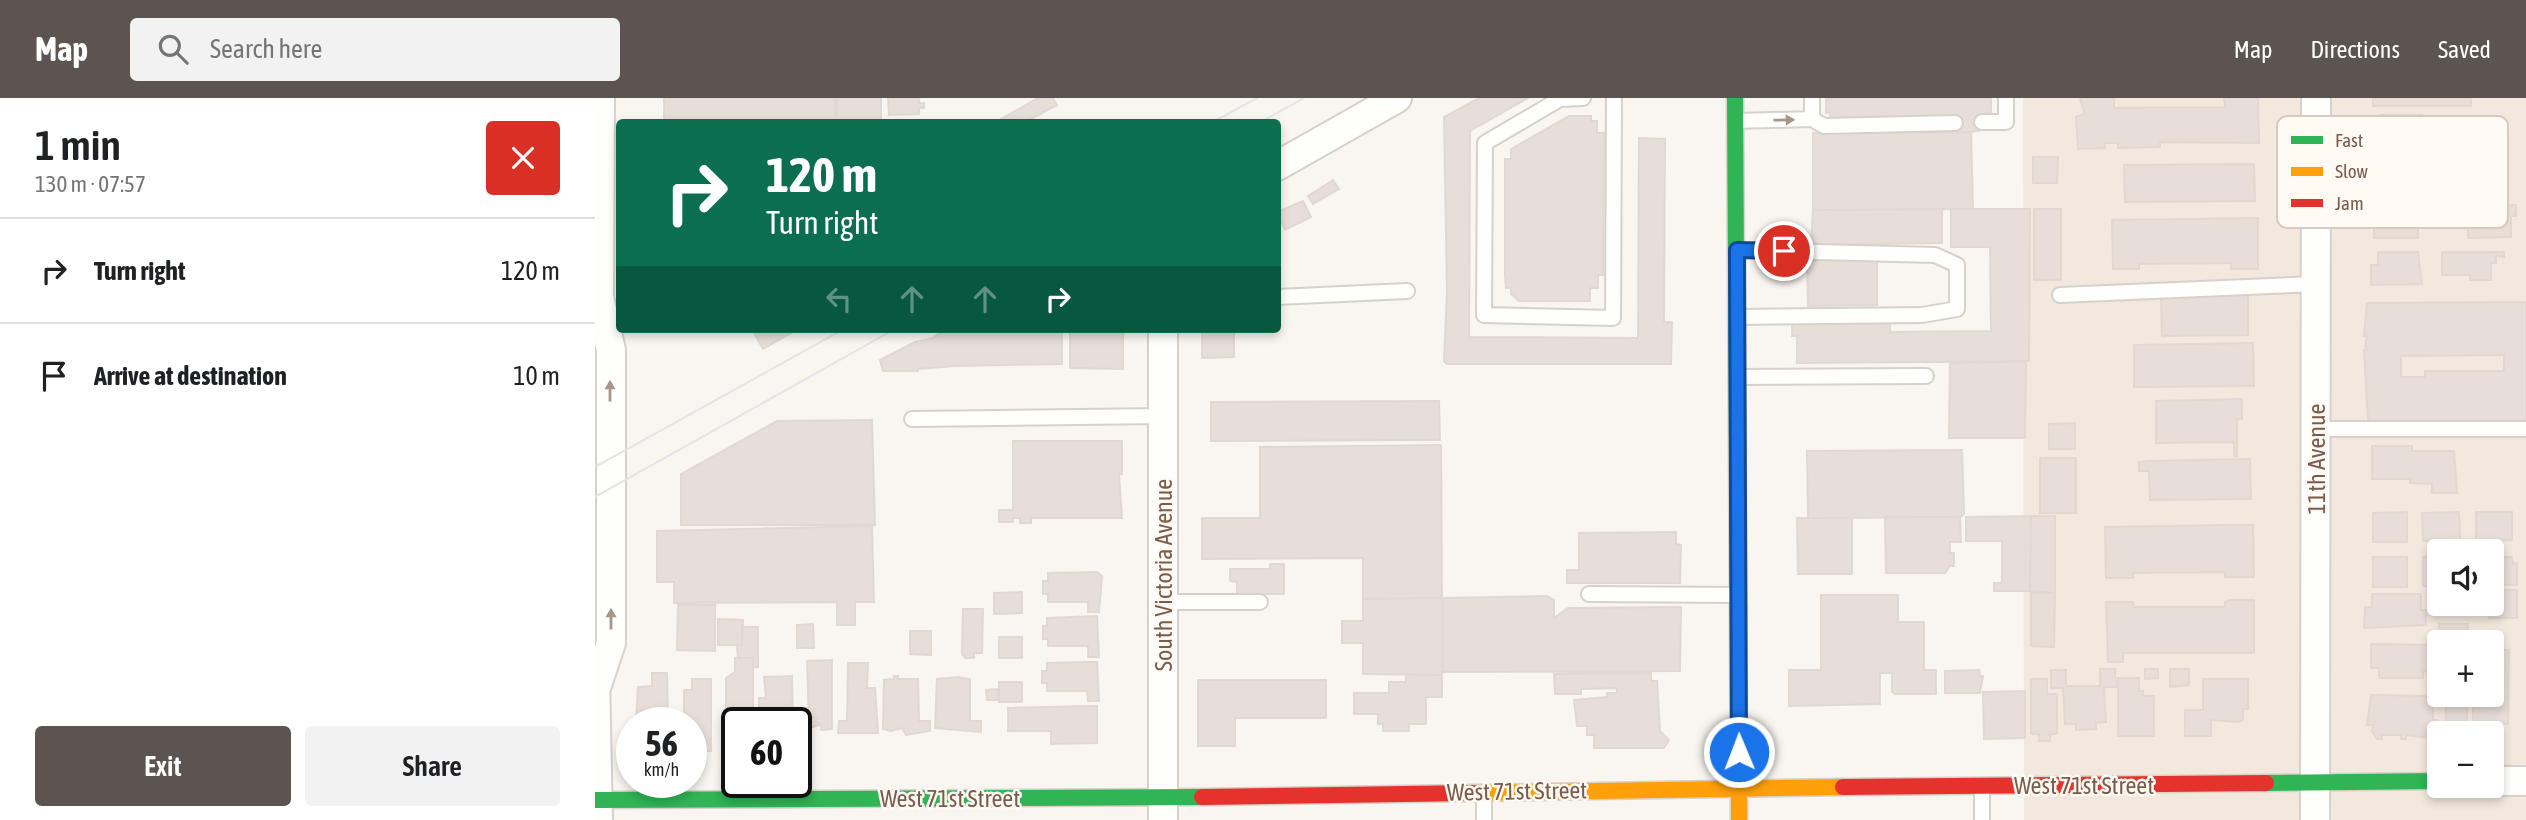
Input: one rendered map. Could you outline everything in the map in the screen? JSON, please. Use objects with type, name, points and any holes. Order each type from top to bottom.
[{"type":"street","points":[[597,807],[596,680],[611,643],[611,350],[597,305],[600,98]]},
{"type":"street","points":[[1281,164],[1397,98]]},
{"type":"street","points":[[1735,98],[1739,820]]},
{"type":"street","name":"11th Avenue","points":[[2316,98],[2316,116]]},
{"type":"street","name":"11th Avenue","points":[[2315,820],[2316,228]]},
{"type":"street","name":"South Victoria Avenue","points":[[1163,333],[1163,809]]},
{"type":"street","points":[[2504,781],[2526,781]]},
{"type":"street","name":"West 71st Street","points":[[597,807],[1163,809],[1484,792],[2427,782]]},
{"type":"lane","points":[[1583,98],[1560,99],[1486,143],[1483,316],[1613,318],[1614,98]]},
{"type":"lane","points":[[1812,98],[1812,120]]},
{"type":"lane","points":[[1982,122],[2006,122],[2006,98]]},
{"type":"lane","points":[[1735,121],[1812,120],[1824,126],[1955,123]]},
{"type":"lane","points":[[1737,250],[1935,255],[1957,265],[1957,309],[1923,314],[1737,317]]},
{"type":"lane","points":[[2060,295],[2316,284]]},
{"type":"lane","points":[[1281,297],[1407,291]]},
{"type":"lane","points":[[1737,377],[1926,376]]},
{"type":"lane","points":[[912,419],[1163,416]]},
{"type":"lane","points":[[2316,429],[2526,429]]},
{"type":"lane","points":[[1589,594],[1739,596]]},
{"type":"lane","points":[[1163,602],[1260,601]]},
{"type":"lane","points":[[1982,785],[1982,820]]},
{"type":"lane","points":[[1484,792],[1484,820]]},
{"type":"shaded area","points":[[2023,98],[2526,98],[2526,820],[2024,820]]},
{"type":"building","points":[[664,98],[835,98],[835,119],[664,119]]},
{"type":"building","points":[[837,98],[881,98],[881,119],[837,119]]},
{"type":"building","points":[[888,98],[919,98],[919,103],[924,103],[924,108],[919,108],[919,114],[889,115]]},
{"type":"building","points":[[1038,98],[1053,98],[1057,105],[1031,119],[1001,119]]},
{"type":"building","points":[[1479,98],[1528,98],[1470,131],[1469,337],[1638,338],[1639,138],[1665,139],[1664,322],[1672,322],[1671,364],[1447,364],[1444,361],[1447,292],[1444,117]]},
{"type":"building","points":[[1826,98],[1991,98],[1991,117],[1982,117],[1982,130],[1971,132],[1955,132],[1955,117],[1830,118],[1830,112],[1826,113]]},
{"type":"building","points":[[2080,98],[2114,98],[2114,108],[2225,107],[2224,98],[2258,98],[2259,143],[2160,142],[2160,147],[2118,148],[2118,143],[2105,143],[2105,148],[2078,149],[2076,117],[2085,114]]},
{"type":"building","points":[[2373,98],[2471,98],[2471,106],[2373,106]]},
{"type":"building","points":[[2381,115],[2422,115],[2422,116]]},
{"type":"building","points":[[1569,116],[1591,116],[1591,121],[1597,121],[1597,133],[1604,133],[1603,275],[1598,275],[1598,288],[1590,288],[1590,301],[1519,301],[1511,294],[1511,288],[1506,288],[1505,159],[1511,159],[1511,149]]},
{"type":"building","points":[[1971,132],[1973,209],[1813,210],[1813,133]]},
{"type":"building","points":[[2033,157],[2058,157],[2057,183],[2033,183]]},
{"type":"building","points":[[2254,164],[2255,201],[2125,202],[2124,165]]},
{"type":"building","points":[[1333,180],[1339,189],[1313,204],[1308,196]]},
{"type":"building","points":[[1303,201],[1311,217],[1285,230],[1281,221],[1281,210]]},
{"type":"building","points":[[2508,205],[2516,205],[2516,216],[2511,216],[2511,237],[2468,238],[2468,228],[2508,228]]},
{"type":"building","points":[[1942,209],[1942,243],[1811,245],[1813,210]]},
{"type":"building","points":[[1951,209],[2030,209],[2029,361],[1797,363],[1797,336],[1792,336],[1792,321],[1890,320],[1890,332],[1991,331],[1990,247],[1951,247]]},
{"type":"building","points":[[2034,209],[2061,209],[2061,280],[2034,280]]},
{"type":"building","points":[[2258,218],[2258,269],[2231,269],[2231,263],[2139,264],[2139,269],[2113,269],[2112,220]]},
{"type":"building","points":[[2374,228],[2418,228],[2418,238],[2374,238]]},
{"type":"building","points":[[2378,252],[2418,252],[2422,284],[2371,285],[2371,265],[2378,265]]},
{"type":"building","points":[[2442,252],[2504,252],[2504,257],[2496,256],[2496,263],[2491,263],[2491,280],[2470,280],[2470,275],[2442,275]]},
{"type":"building","points":[[1807,259],[1877,259],[1877,305],[1808,306]]},
{"type":"building","points":[[2248,293],[2248,335],[2162,336],[2161,294]]},
{"type":"building","points":[[2526,302],[2526,423],[2368,421],[2364,350],[2367,350],[2367,336],[2364,336],[2367,303]],"holes":[[[2504,355],[2504,371],[2425,371],[2425,377],[2401,377],[2401,356]]]},
{"type":"building","points":[[754,333],[791,333],[763,349]]},
{"type":"building","points":[[940,333],[1062,333],[1062,364],[954,366],[918,371],[883,371],[880,360],[915,342],[933,338]]},
{"type":"building","points":[[1070,333],[1123,333],[1123,369],[1070,368]]},
{"type":"building","points":[[1202,333],[1234,333],[1234,357],[1202,358]]},
{"type":"building","points":[[2253,343],[2254,386],[2134,387],[2134,345]]},
{"type":"building","points":[[2026,362],[2025,438],[1949,438],[1950,363]]},
{"type":"building","points":[[2242,399],[2242,419],[2237,419],[2237,456],[2234,456],[2234,442],[2156,443],[2156,401]]},
{"type":"building","points":[[1439,401],[1440,440],[1211,441],[1211,402]]},
{"type":"building","points":[[872,420],[875,525],[681,525],[681,474],[777,421]]},
{"type":"building","points":[[2075,423],[2075,449],[2049,449],[2049,424]]},
{"type":"building","points":[[1013,441],[1122,441],[1122,474],[1119,474],[1122,518],[1031,518],[1031,523],[1020,523],[1020,518],[1013,518],[1013,522],[999,522],[999,510],[1013,510]]},
{"type":"building","points":[[1441,445],[1442,598],[1363,599],[1363,558],[1202,559],[1202,518],[1260,518],[1260,447]]},
{"type":"building","points":[[2372,446],[2412,446],[2412,451],[2454,451],[2457,493],[2432,493],[2432,484],[2410,483],[2410,479],[2372,479]]},
{"type":"building","points":[[1962,450],[1964,514],[1960,517],[1808,518],[1807,451]]},
{"type":"building","points":[[2040,458],[2076,458],[2076,513],[2040,513]]},
{"type":"building","points":[[2250,459],[2251,499],[2150,500],[2149,471],[2139,471],[2139,462]]},
{"type":"building","points":[[2407,512],[2407,542],[2373,542],[2373,513]]},
{"type":"building","points":[[2459,512],[2460,539],[2423,541],[2422,513]]},
{"type":"building","points":[[2476,512],[2512,512],[2512,540],[2476,539]]},
{"type":"building","points":[[2031,516],[2030,591],[1994,591],[1994,583],[2002,583],[2002,541],[1966,541],[1966,517]]},
{"type":"building","points":[[2031,516],[2055,516],[2055,593],[2030,591]]},
{"type":"building","points":[[1885,517],[1960,517],[1961,542],[1950,542],[1950,553],[1954,553],[1954,566],[1950,566],[1945,573],[1886,573]]},
{"type":"building","points":[[1797,518],[1852,518],[1852,574],[1798,574]]},
{"type":"building","points":[[2253,525],[2254,577],[2225,577],[2225,572],[2133,573],[2133,578],[2106,578],[2105,527]]},
{"type":"building","points":[[872,526],[874,602],[855,602],[855,625],[837,625],[837,602],[674,603],[674,582],[657,582],[657,531]]},
{"type":"building","points":[[1676,532],[1676,544],[1681,545],[1680,583],[1567,583],[1567,570],[1579,570],[1579,533]]},
{"type":"building","points":[[2373,557],[2407,557],[2407,587],[2373,587]]},
{"type":"building","points":[[2423,557],[2427,557],[2427,586],[2423,586]]},
{"type":"building","points":[[2504,557],[2512,557],[2513,564],[2517,563],[2517,585],[2504,585]]},
{"type":"building","points":[[1270,564],[1284,564],[1284,594],[1237,594],[1237,582],[1230,581],[1230,569],[1270,569]]},
{"type":"building","points":[[1097,572],[1102,576],[1099,612],[1088,612],[1088,602],[1048,602],[1048,594],[1043,594],[1043,581],[1048,581],[1048,573]]},
{"type":"building","points":[[2504,590],[2517,590],[2517,618],[2489,618],[2504,616]]},
{"type":"building","points":[[1022,592],[1022,613],[994,614],[994,593]]},
{"type":"building","points":[[2031,593],[2055,593],[2054,647],[2031,646]]},
{"type":"building","points":[[2372,594],[2421,594],[2421,610],[2426,610],[2426,625],[2364,628],[2365,607],[2372,607]]},
{"type":"building","points":[[1821,595],[1898,595],[1898,622],[1924,622],[1924,670],[1936,670],[1936,694],[1895,694],[1892,692],[1892,673],[1880,673],[1880,704],[1789,706],[1789,670],[1821,670]]},
{"type":"building","points":[[1547,596],[1554,600],[1554,618],[1568,608],[1681,607],[1680,671],[1443,672],[1443,598]]},
{"type":"building","points":[[1443,598],[1442,675],[1363,674],[1363,643],[1342,643],[1342,621],[1363,621],[1363,599]]},
{"type":"building","points":[[2254,600],[2254,653],[2123,653],[2123,662],[2108,662],[2106,602],[2133,602],[2133,607],[2225,607],[2225,602]]},
{"type":"building","points":[[678,605],[715,605],[715,651],[677,650]]},
{"type":"building","points":[[963,609],[983,609],[982,653],[974,653],[974,658],[965,658],[962,654]]},
{"type":"building","points":[[1097,616],[1099,657],[1088,657],[1088,646],[1048,646],[1048,639],[1043,639],[1043,626],[1047,626],[1047,618]]},
{"type":"building","points":[[718,619],[743,620],[742,645],[718,645]]},
{"type":"building","points":[[813,624],[814,648],[797,648],[797,625]]},
{"type":"building","points":[[2439,624],[2468,624],[2468,630],[2439,630]]},
{"type":"building","points":[[742,627],[758,627],[758,667],[753,667],[753,658],[738,658],[737,645],[742,645]]},
{"type":"building","points":[[910,631],[931,631],[931,655],[910,654]]},
{"type":"building","points":[[999,637],[1022,637],[1022,658],[999,658]]},
{"type":"building","points":[[2371,644],[2427,645],[2427,672],[2423,671],[2423,678],[2379,678],[2379,668],[2371,668]]},
{"type":"building","points":[[2504,650],[2509,650],[2508,724],[2504,724],[2504,721],[2473,721],[2473,707],[2504,707]]},
{"type":"building","points":[[735,658],[753,658],[753,707],[726,707],[726,678],[735,672]]},
{"type":"building","points":[[832,660],[832,729],[821,730],[821,724],[812,728],[807,661]]},
{"type":"building","points":[[1097,662],[1099,701],[1088,701],[1087,691],[1047,691],[1047,683],[1042,683],[1042,671],[1047,671],[1047,663]]},
{"type":"building","points":[[848,663],[868,663],[867,688],[875,688],[878,733],[838,733],[839,721],[847,721]]},
{"type":"building","points":[[2100,669],[2115,669],[2116,687],[2104,687],[2106,722],[2096,723],[2096,729],[2076,730],[2076,724],[2065,724],[2063,688],[2051,688],[2051,670],[2066,670],[2066,686],[2100,686]]},
{"type":"building","points":[[2145,669],[2158,669],[2158,678],[2145,679]]},
{"type":"building","points":[[2170,669],[2189,669],[2189,685],[2170,687]]},
{"type":"building","points":[[1979,670],[1980,676],[1983,676],[1980,693],[1945,693],[1945,671]]},
{"type":"building","points":[[652,673],[667,673],[668,707],[637,707],[638,687],[652,686]]},
{"type":"building","points":[[1651,673],[1651,681],[1657,681],[1660,731],[1669,740],[1664,748],[1594,748],[1594,735],[1587,735],[1587,726],[1577,726],[1574,700],[1607,697],[1607,693],[1617,693],[1617,688],[1581,689],[1581,694],[1555,694],[1554,674]]},
{"type":"building","points":[[1406,675],[1442,675],[1442,697],[1426,697],[1426,724],[1409,724],[1409,731],[1383,731],[1383,724],[1378,724],[1378,714],[1354,714],[1354,693],[1389,693],[1389,682],[1406,682]]},
{"type":"building","points":[[792,676],[793,707],[759,707],[759,698],[766,698],[764,677]]},
{"type":"building","points":[[894,676],[898,676],[898,679],[918,679],[919,721],[930,721],[930,731],[906,735],[902,728],[891,731],[883,729],[884,680],[894,679]]},
{"type":"building","points":[[2118,678],[2139,678],[2139,691],[2143,691],[2143,696],[2154,696],[2154,736],[2118,736]]},
{"type":"building","points":[[692,679],[711,679],[711,751],[707,751],[707,707],[684,707],[684,690],[692,690]]},
{"type":"building","points":[[937,679],[970,679],[970,721],[981,721],[981,732],[935,728]]},
{"type":"building","points":[[2031,679],[2047,679],[2047,694],[2057,694],[2057,734],[2050,734],[2050,741],[2039,741],[2039,734],[2031,734]]},
{"type":"building","points":[[2203,679],[2248,679],[2248,709],[2243,709],[2243,720],[2238,722],[2211,720],[2211,736],[2185,736],[2185,710],[2203,710]]},
{"type":"building","points":[[1198,680],[1326,680],[1326,718],[1235,718],[1235,746],[1198,746]]},
{"type":"building","points":[[999,682],[1022,682],[1022,702],[999,702]]},
{"type":"building","points":[[998,689],[998,700],[987,700],[986,690]]},
{"type":"building","points":[[2025,691],[2025,738],[1984,739],[1983,692]]},
{"type":"building","points":[[2371,695],[2427,696],[2427,707],[2433,707],[2433,720],[2437,720],[2427,721],[2427,738],[2406,735],[2406,739],[2401,739],[2401,735],[2382,735],[2382,739],[2377,739],[2372,731],[2374,725],[2367,725]]},
{"type":"building","points":[[1097,706],[1097,743],[1051,744],[1051,731],[1008,731],[1008,708]]},
{"type":"building","points":[[2446,707],[2467,707],[2467,721],[2445,721]]},
{"type":"tram line","points":[[1218,119],[1257,98]]},
{"type":"tram line","points":[[1266,119],[1304,98]]},
{"type":"tram line","points":[[595,467],[837,333]]},
{"type":"tram line","points":[[595,497],[888,333]]},
{"type":"traffic: fast","points":[[1735,98],[1738,606]]},
{"type":"traffic: fast","points":[[2266,783],[2427,781]]},
{"type":"traffic: fast","points":[[595,800],[1202,797]]},
{"type":"traffic: slow","points":[[1738,606],[1739,820]]},
{"type":"traffic: slow","points":[[1472,793],[1843,787]]},
{"type":"traffic: jam","points":[[1843,787],[2266,783]]},
{"type":"traffic: jam","points":[[1202,797],[1472,793]]},
{"type":"route","points":[[1739,752],[1737,250],[1784,251]]}]
